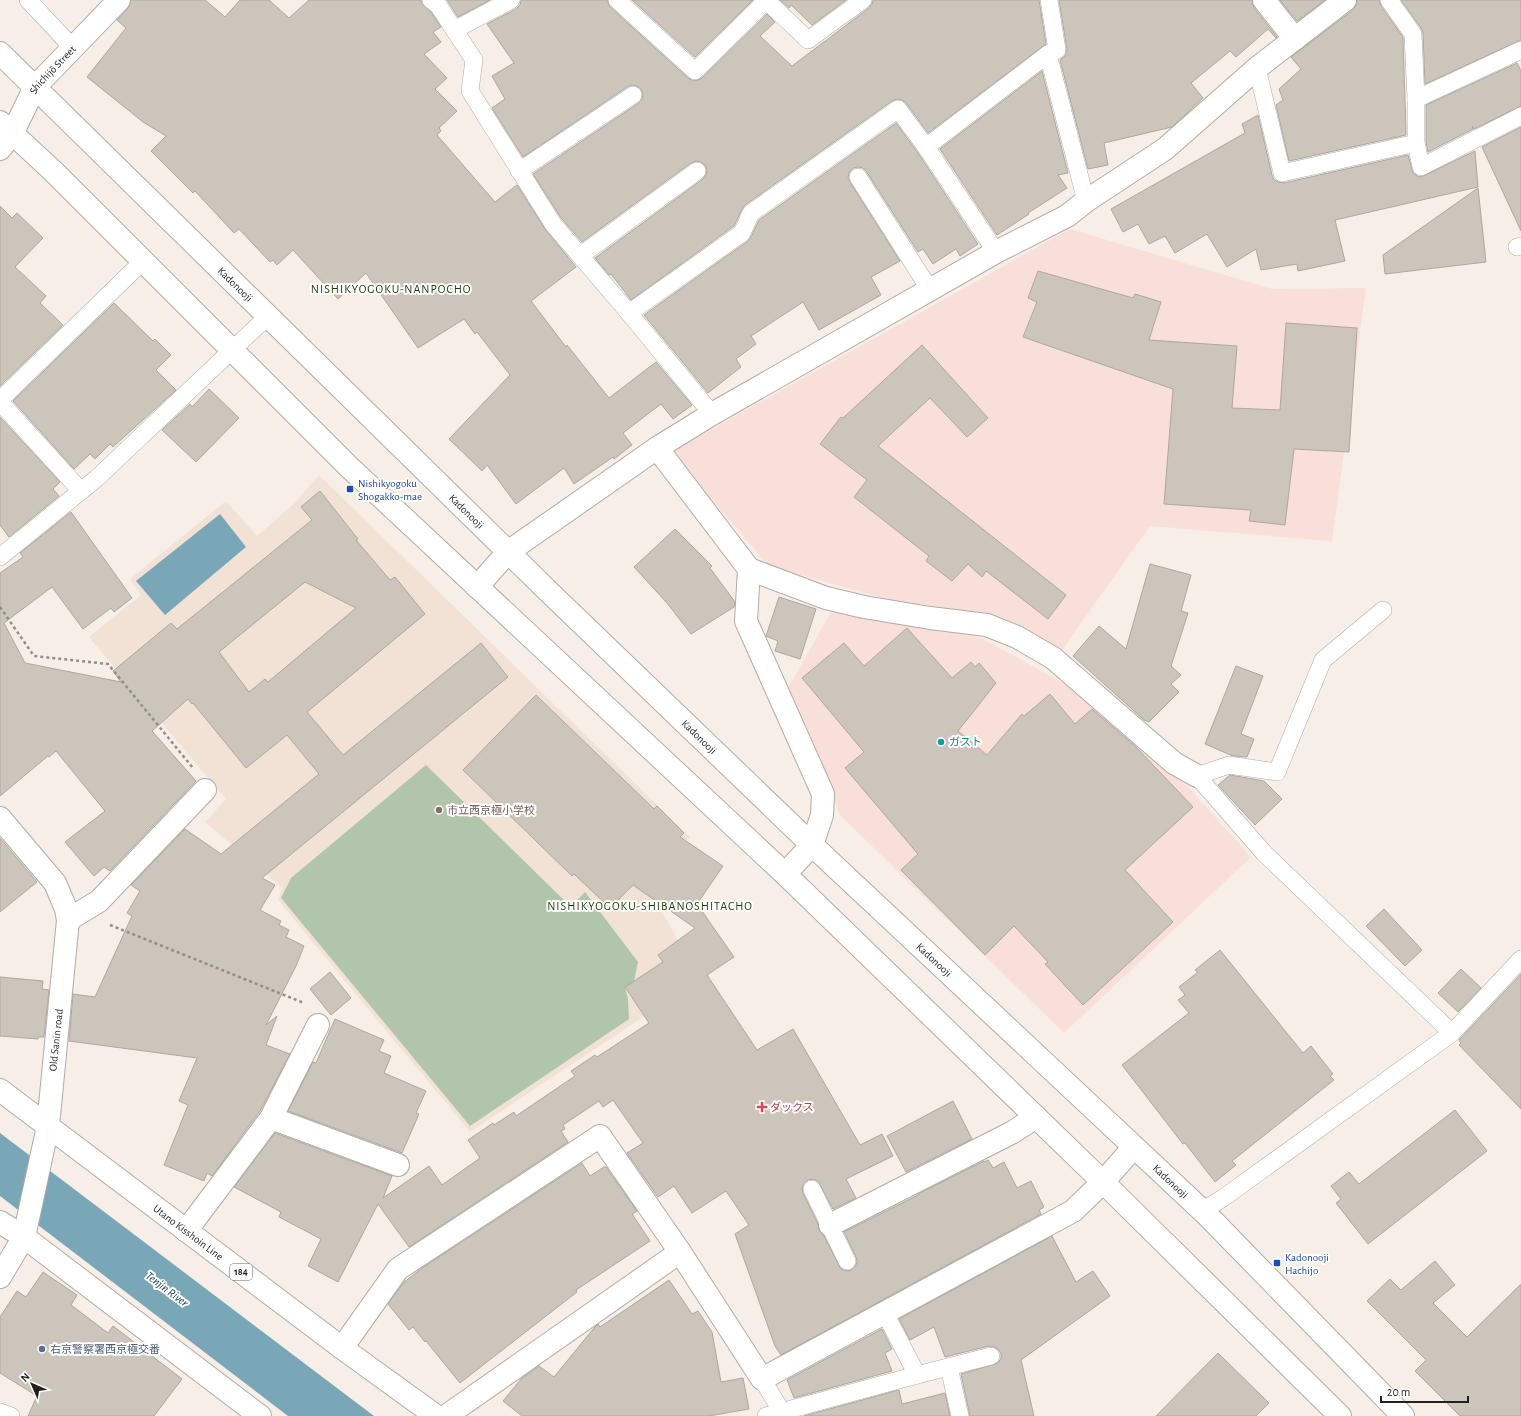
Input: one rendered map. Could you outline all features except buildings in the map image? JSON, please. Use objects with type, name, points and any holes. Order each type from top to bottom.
[{"type":"street","name":"Shichijō Street","points":[[4,135],[35,87],[119,0]]},
{"type":"street","points":[[1264,0],[1295,39]]},
{"type":"street","points":[[477,587],[508,552],[657,448],[712,414],[996,252],[1067,216],[1165,149],[1257,68],[1345,0]]},
{"type":"street","name":"Kadonooji","points":[[0,53],[508,552],[812,845],[1202,1211],[1403,1416]]},
{"type":"street","points":[[4,135],[53,171],[348,466],[784,874],[1103,1182],[1340,1416]]},
{"type":"street","points":[[657,448],[749,569],[826,598],[864,607],[930,618],[987,625],[1017,637],[1053,658],[1174,763],[1197,776]]},
{"type":"street","points":[[749,569],[746,621],[823,794],[822,815],[812,845],[784,874]]},
{"type":"street","points":[[74,917],[98,901],[205,790]]},
{"type":"street","name":"Old Sanin road","points":[[0,818],[55,883],[66,909],[74,917],[48,1126],[25,1234],[0,1277]]},
{"type":"street","points":[[186,1231],[271,1118],[318,1025]]},
{"type":"street","name":"Utano Kisshoin Line","points":[[0,1090],[342,1348],[436,1416]]},
{"type":"street","points":[[830,1225],[1013,1132],[1036,1117]]},
{"type":"street","points":[[271,1118],[398,1165]]},
{"type":"street","points":[[342,1348],[398,1269],[600,1136],[680,1252],[762,1379],[1073,1211],[1103,1182],[1134,1147]]},
{"type":"street","points":[[0,1222],[25,1234],[260,1416]]},
{"type":"street","points":[[446,1416],[680,1252]]},
{"type":"lane","points":[[28,0],[73,48]]},
{"type":"lane","points":[[431,0],[438,5],[474,60],[470,91],[553,224],[712,414]]},
{"type":"lane","points":[[454,30],[511,0]]},
{"type":"lane","points":[[617,0],[695,71],[767,0],[808,40],[863,0]]},
{"type":"lane","points":[[926,147],[1048,54],[1057,50],[1049,0]]},
{"type":"lane","points":[[1389,0],[1413,34],[1416,99],[1416,143],[1421,166],[1521,116]]},
{"type":"lane","points":[[1416,99],[1521,50]]},
{"type":"lane","points":[[1048,54],[1086,202]]},
{"type":"lane","points":[[1257,68],[1282,173],[1416,143]]},
{"type":"lane","points":[[519,171],[633,95]]},
{"type":"lane","points":[[629,313],[742,233],[751,213],[898,109],[926,147],[996,252]]},
{"type":"lane","points":[[580,256],[697,171]]},
{"type":"lane","points":[[858,177],[930,290]]},
{"type":"lane","points":[[80,491],[0,401],[143,261]]},
{"type":"lane","points":[[0,557],[97,478],[268,316]]},
{"type":"lane","points":[[1383,610],[1323,660],[1277,772],[1229,765],[1197,776],[1264,853],[1452,1034]]},
{"type":"lane","points":[[1202,1211],[1223,1198],[1452,1034],[1521,959]]},
{"type":"lane","points":[[812,1189],[847,1261]]},
{"type":"lane","points":[[885,1313],[917,1375]]},
{"type":"lane","points":[[762,1379],[774,1414],[991,1356]]},
{"type":"lane","points":[[949,1367],[960,1416]]},
{"type":"lane","points":[[0,1412],[11,1416]]},
{"type":"path","points":[[0,606],[34,656],[108,664],[202,779],[205,790]]},
{"type":"path","points":[[74,917],[307,1004],[318,1025]]},
{"type":"shaded area","points":[[1070,229],[1272,289],[1366,288],[1332,541],[1150,526],[1062,650],[975,612],[890,600],[769,566],[671,452]]},
{"type":"shaded area","name":"市立西京極小学校","points":[[319,475],[690,837],[649,880],[658,904],[699,980],[470,1132],[278,900],[282,888],[205,822],[226,799],[89,637],[141,595],[130,579],[226,501],[257,536],[296,502]]},
{"type":"shaded area","points":[[831,612],[979,637],[1069,686],[1191,790],[1251,857],[1064,1033],[840,815],[787,690]]},
{"type":"green space","points":[[426,765],[571,907],[585,892],[638,962],[634,981],[625,987],[628,999],[629,1019],[470,1126],[281,898],[291,878]]},
{"type":"water","points":[[220,514],[246,547],[165,615],[136,581]]},
{"type":"water","name":"Tenjin River","points":[[0,1133],[374,1416],[288,1416],[0,1196]]},
{"type":"place","name":"Nishikyogoku Shogakko-mae","points":[[350,489]]},
{"type":"place","name":"ガスト","points":[[941,742]]},
{"type":"place","name":"市立西京極小学校","points":[[439,810]]},
{"type":"place","name":"ダックス","points":[[762,1107]]},
{"type":"place","name":"Kadonooji Hachijo","points":[[1277,1263]]},
{"type":"place","name":"右京警察署西京極交番","points":[[42,1349]]},
{"type":"district","name":"NISHIKYOGOKU-NANPOCHO","points":[[391,289]]},
{"type":"district","name":"NISHIKYOGOKU-SHIBANOSHITACHO","points":[[650,906]]}]
